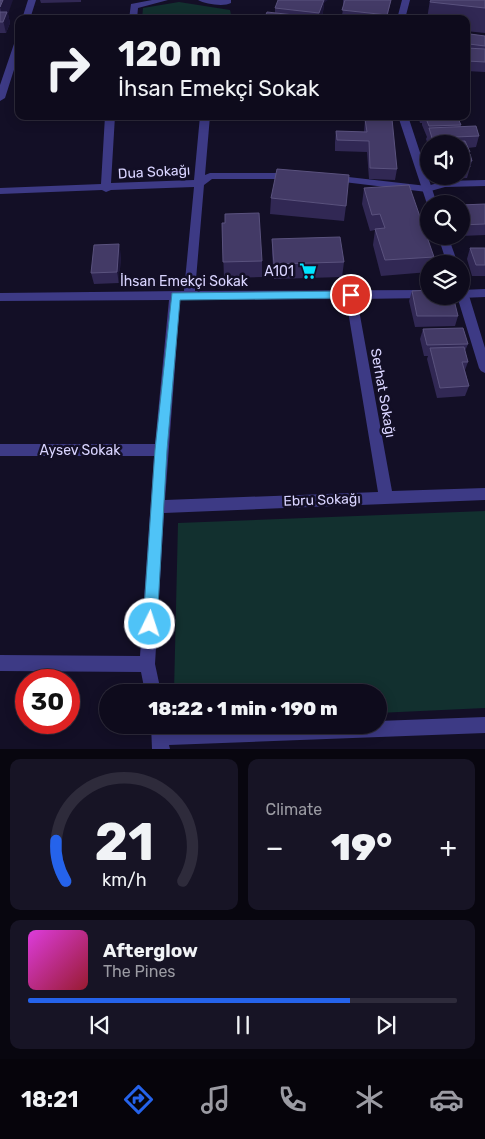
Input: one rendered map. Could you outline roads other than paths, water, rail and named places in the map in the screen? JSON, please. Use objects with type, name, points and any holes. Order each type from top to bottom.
[{"type":"street","points":[[27,15],[32,0]]},
{"type":"street","points":[[133,15],[134,6],[164,0]]},
{"type":"street","points":[[202,0],[227,3],[227,0]]},
{"type":"street","points":[[402,15],[406,0]]},
{"type":"street","points":[[0,98],[15,52]]},
{"type":"street","points":[[7,77],[15,77]]},
{"type":"street","points":[[106,189],[110,120]]},
{"type":"street","points":[[151,684],[147,664],[159,507],[161,450],[182,296],[200,184],[205,120]]},
{"type":"street","points":[[404,120],[429,195]]},
{"type":"street","name":"Dua Sokağı","points":[[0,191],[106,189],[200,184],[210,176],[298,176]]},
{"type":"street","points":[[317,177],[427,189],[445,184],[485,183]]},
{"type":"street","points":[[470,292],[485,293]]},
{"type":"street","name":"İhsan Emekçi Sokak","points":[[0,297],[420,294]]},
{"type":"street","name":"Serhat Sokağı","points":[[351,295],[386,497]]},
{"type":"street","points":[[466,305],[485,368]]},
{"type":"street","name":"Aysev Sokak","points":[[0,450],[161,450]]},
{"type":"street","name":"Ebru Sokağı","points":[[159,507],[485,494]]},
{"type":"street","points":[[0,663],[147,664]]},
{"type":"street","points":[[161,737],[485,725]]},
{"type":"place","name":"A101","points":[[308,271]]}]
